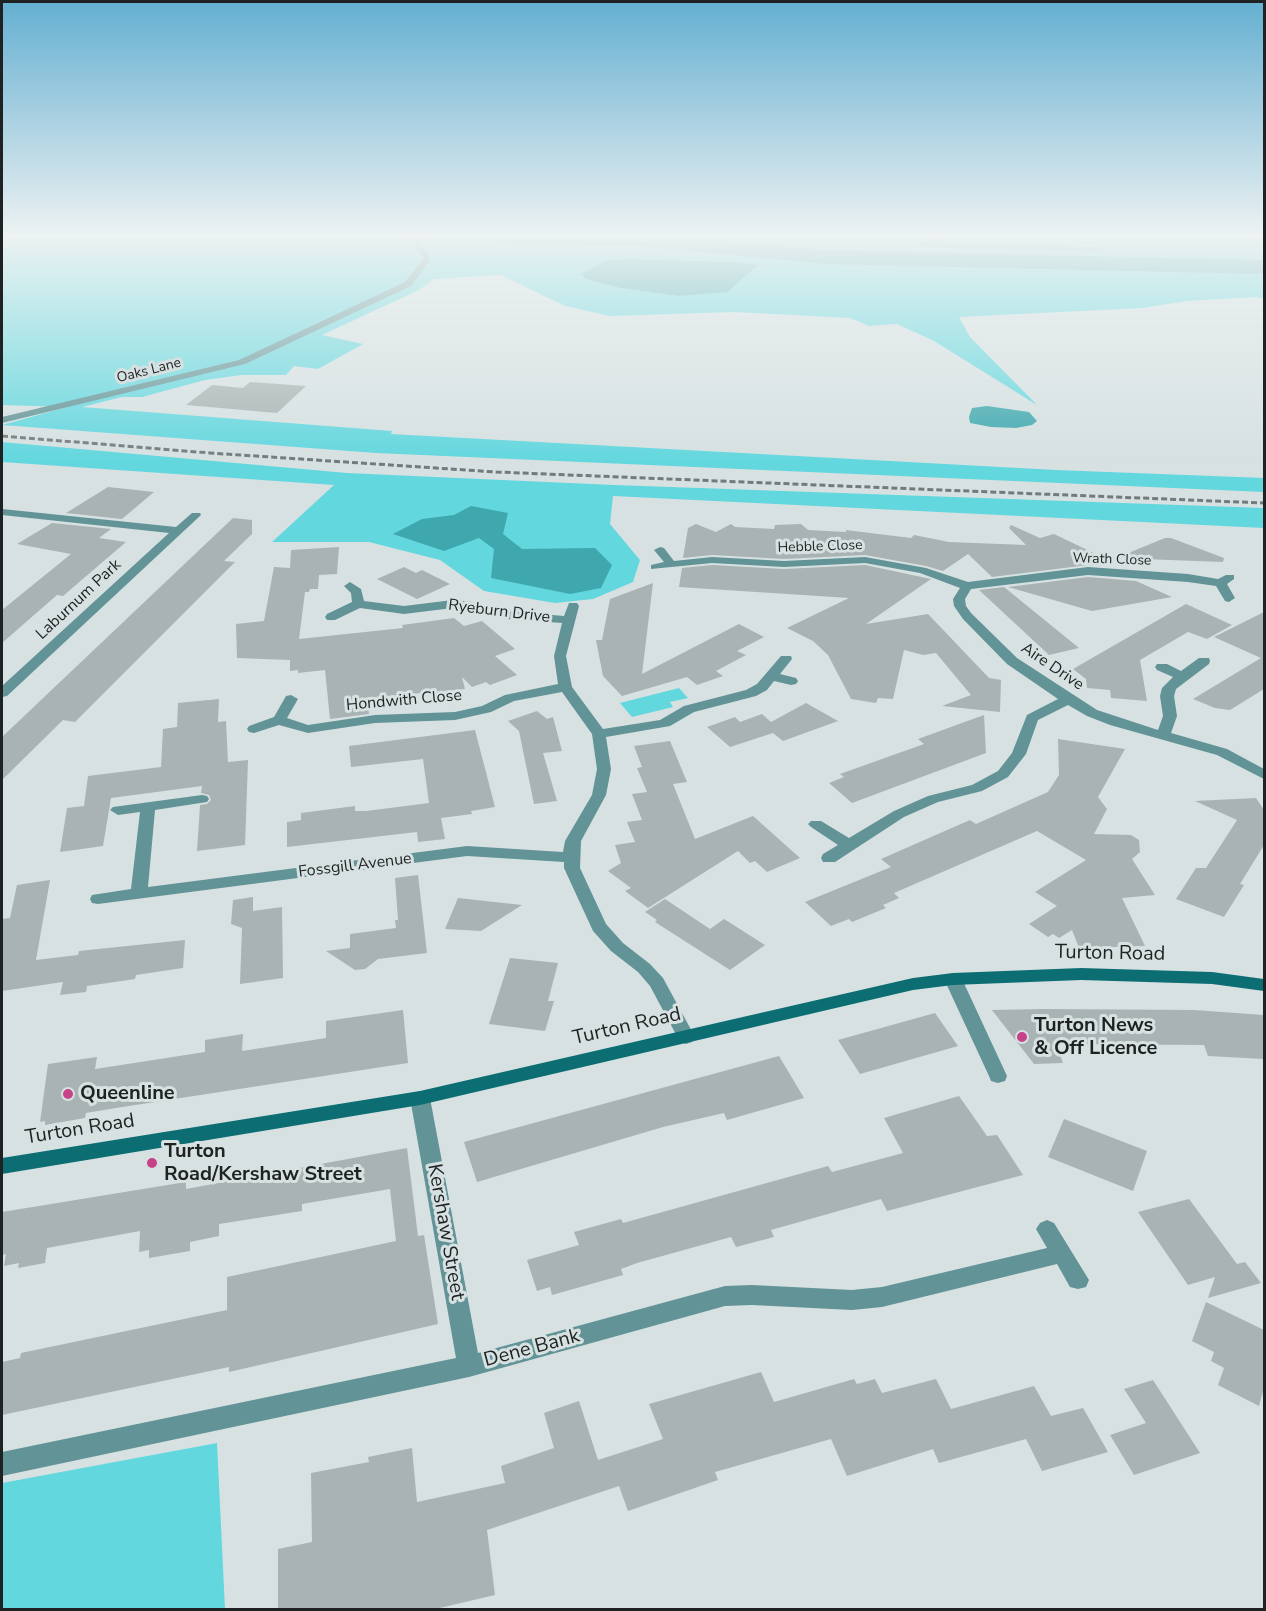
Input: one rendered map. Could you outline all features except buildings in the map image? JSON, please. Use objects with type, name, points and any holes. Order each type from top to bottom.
[{"type":"main road","name":"Turton Road","points":[[2,1166],[420,1098],[884,989],[953,979],[1081,974],[1212,978],[1264,984]]},
{"type":"street","name":"Oaks Lane","points":[[2,420],[242,362],[348,312]]},
{"type":"street","points":[[2,512],[178,531]]},
{"type":"street","name":"Laburnum Park","points":[[2,693],[196,515]]},
{"type":"street","points":[[660,550],[670,563]]},
{"type":"street","name":"Hebble Close","points":[[655,567],[670,563],[712,560],[784,564],[865,560],[891,562],[967,586]]},
{"type":"street","name":"Wrath Close","points":[[967,586],[1088,572],[1225,580],[1229,598]]},
{"type":"street","points":[[331,617],[358,604],[357,592],[350,586]]},
{"type":"street","name":"Aire Drive","points":[[967,586],[959,599],[960,606],[967,616],[1012,661],[1068,699],[1092,713],[1115,722],[1222,752],[1264,775]]},
{"type":"street","name":"Ryeburn Drive","points":[[358,604],[404,610],[453,604],[506,615],[571,613],[560,656],[566,687],[599,734],[604,769],[599,795],[573,841],[571,857]]},
{"type":"street","points":[[599,734],[634,730],[665,723],[689,710],[751,693],[762,687],[786,659]]},
{"type":"street","points":[[1163,736],[1170,716],[1167,696],[1169,688],[1204,661]]},
{"type":"street","points":[[1162,667],[1182,676]]},
{"type":"street","points":[[771,676],[790,681]]},
{"type":"street","name":"Hondwith Close","points":[[279,720],[308,729],[375,718],[455,717],[486,709],[510,698],[566,687]]},
{"type":"street","points":[[254,729],[279,720],[291,699]]},
{"type":"street","points":[[829,858],[914,806],[977,788],[1003,774],[1019,754],[1032,718],[1068,699]]},
{"type":"street","points":[[118,810],[202,799]]},
{"type":"street","points":[[139,893],[148,806]]},
{"type":"street","points":[[816,824],[850,846]]},
{"type":"street","name":"Fossgill Avenue","points":[[98,899],[467,851],[571,857]]},
{"type":"street","points":[[571,857],[572,868],[599,927],[617,947],[644,968],[657,982],[686,1037]]},
{"type":"street","points":[[953,979],[998,1076]]},
{"type":"street","name":"Kershaw Street","points":[[420,1098],[470,1366]]},
{"type":"street","points":[[1047,1228],[1078,1280]]},
{"type":"street","name":"Dene Bank","points":[[2,1464],[470,1366],[725,1296],[752,1295],[852,1300],[882,1297],[1062,1254]]},
{"type":"shaded area","points":[[2,312],[371,312],[322,335],[363,344],[318,369],[294,366],[286,375],[241,375],[205,380],[142,397],[122,397],[82,407],[392,431],[391,434],[1056,470],[1264,478],[1264,492],[376,453],[2,425],[67,407],[2,405]]},
{"type":"shaded area","points":[[593,312],[728,312],[610,316]]},
{"type":"shaded area","points":[[737,312],[1057,312],[959,317],[970,337],[1037,405],[934,341],[897,324],[869,326],[850,318]]},
{"type":"shaded area","points":[[987,406],[1029,412],[1037,421],[1032,425],[1016,428],[970,423],[972,408]]},
{"type":"shaded area","points":[[2,442],[347,473],[614,485],[1264,508],[1264,528],[613,496],[610,524],[640,560],[633,582],[593,599],[555,603],[484,591],[440,560],[369,542],[272,542],[334,485],[2,462]]},
{"type":"shaded area","points":[[471,506],[508,513],[503,534],[522,549],[595,548],[612,565],[601,588],[570,594],[491,578],[494,549],[479,538],[444,551],[393,534],[422,519],[454,515]]},
{"type":"shaded area","points":[[679,688],[688,698],[670,702],[673,707],[632,717],[620,703]]},
{"type":"shaded area","points":[[217,1443],[225,1609],[2,1609],[2,1483]]},
{"type":"railway","points":[[2,436],[210,453],[496,472],[1264,503]]},
{"type":"place","name":"Turton News & Off Licence","points":[[1022,1037]]},
{"type":"place","name":"Queenline","points":[[68,1094]]},
{"type":"place","name":"Turton Road/Kershaw Street","points":[[152,1163]]}]
